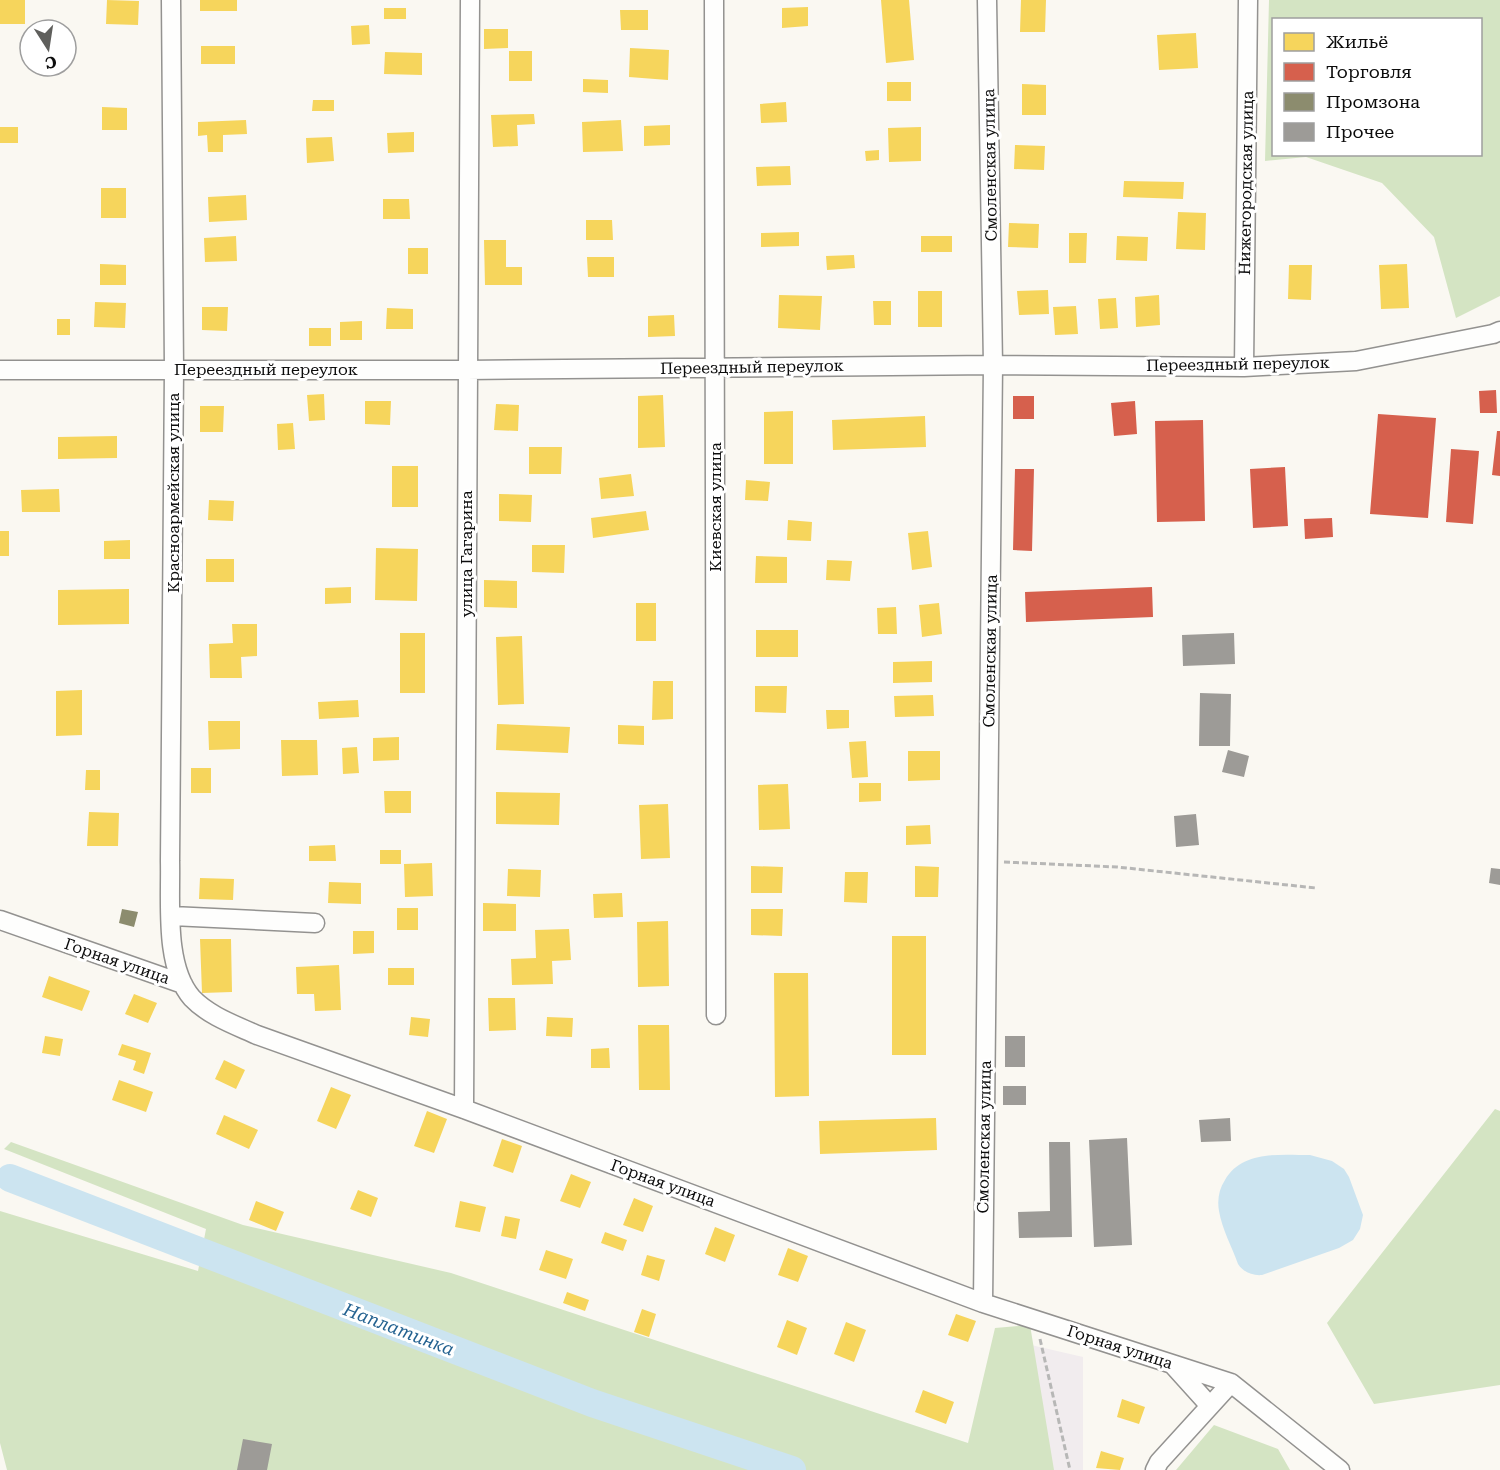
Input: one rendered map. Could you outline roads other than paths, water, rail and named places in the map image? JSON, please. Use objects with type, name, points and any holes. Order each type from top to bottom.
[{"type":"street","name":"Красноармейская улица","points":[[171,0],[174,369],[172,916],[176,966],[183,984]]},
{"type":"street","name":"улица Гагарина","points":[[464,1109],[470,0]]},
{"type":"street","name":"Киевская улица","points":[[714,0],[716,1015]]},
{"type":"street","name":"Смоленская улица","points":[[983,1303],[993,365],[987,0]]},
{"type":"street","name":"Нижегородская улица","points":[[1244,367],[1248,0]]},
{"type":"street","name":"Переездный переулок","points":[[0,370],[467,370],[993,365],[1244,367],[1356,360],[1500,331]]},
{"type":"street","points":[[172,916],[315,922]]},
{"type":"street","name":"Горная улица","points":[[0,920],[183,984],[192,997],[205,1008],[224,1020],[257,1035],[464,1109],[983,1303],[1231,1383]]},
{"type":"street","points":[[1172,1364],[1210,1406]]},
{"type":"street","points":[[1155,1470],[1231,1383],[1340,1470]]},
{"type":"water","points":[[1275,1155],[1310,1155],[1332,1161],[1344,1169],[1363,1215],[1360,1229],[1353,1240],[1339,1248],[1262,1275],[1245,1271],[1238,1264],[1220,1218],[1218,1199],[1223,1183],[1232,1170],[1252,1159]]},
{"type":"waterway","name":"Наплатинка","points":[[10,1178],[592,1403],[792,1470]]}]
